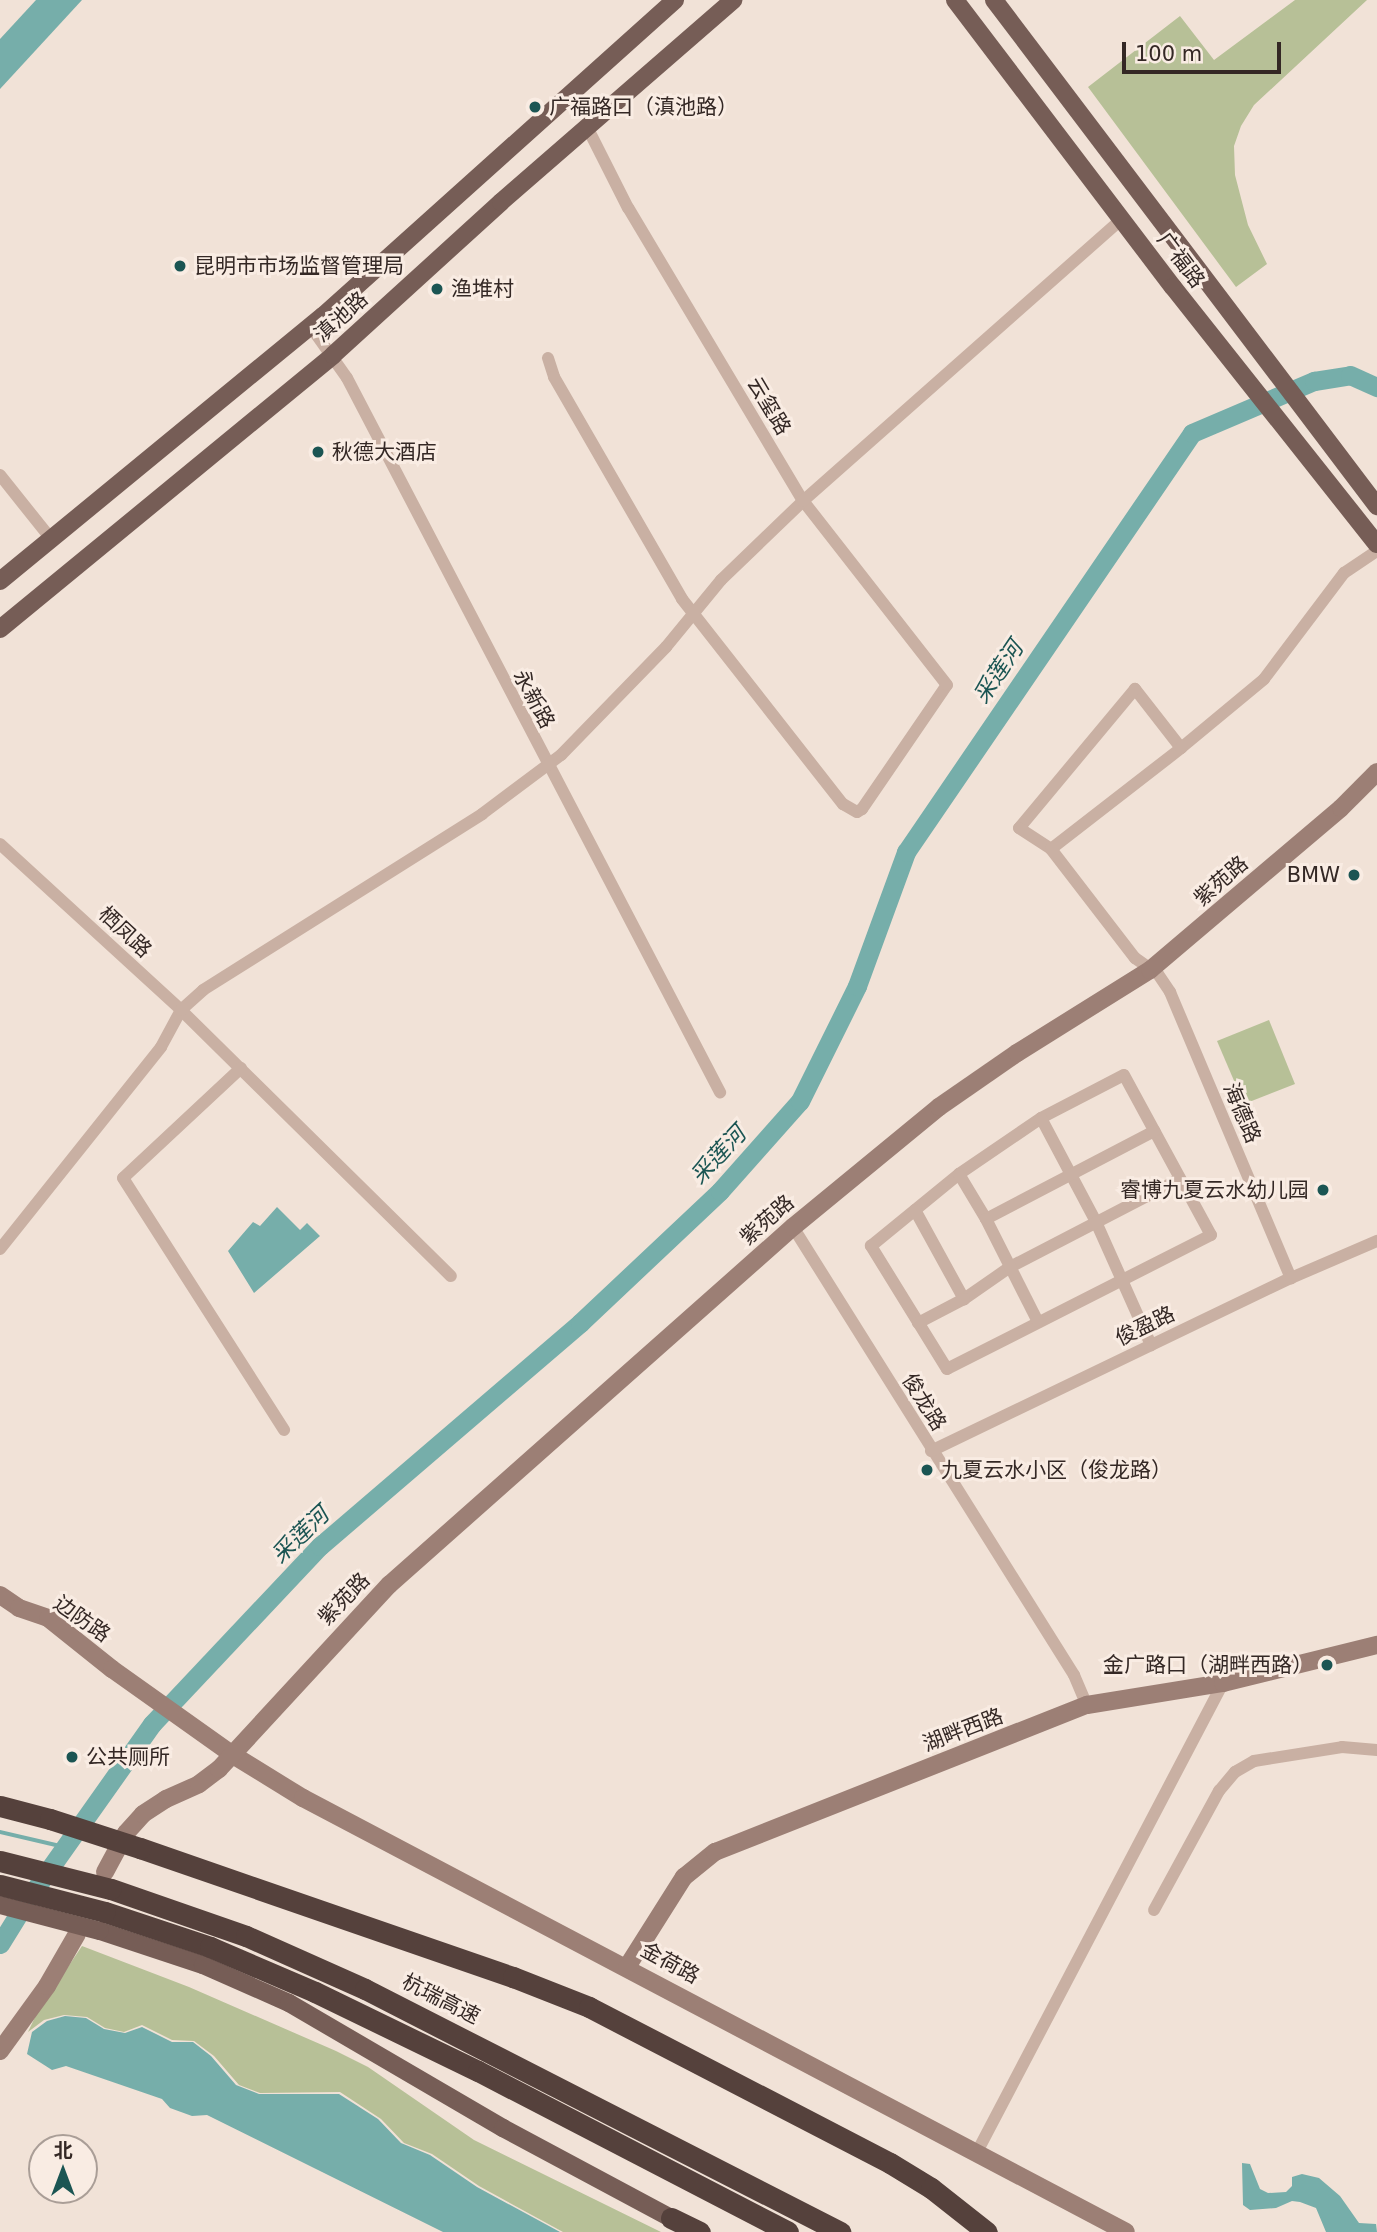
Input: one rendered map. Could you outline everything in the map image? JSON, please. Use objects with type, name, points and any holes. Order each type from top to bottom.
[{"type":"highway","points":[[0,1807],[50,1819],[140,1848],[513,1977],[589,2007],[890,2163],[931,2188],[986,2232]]},
{"type":"highway","name":"杭瑞高速","points":[[0,1861],[108,1881],[355,1984],[840,2232]]},
{"type":"highway","points":[[0,1885],[103,1922],[219,1951],[335,2001],[788,2232]]},
{"type":"highway","points":[[671,2218],[700,2232]]},
{"type":"main road","name":"滇池路","points":[[0,581],[311,327],[676,0]]},
{"type":"main road","name":"滇池路","points":[[0,629],[333,355],[733,0]]},
{"type":"main road","name":"广福路","points":[[956,0],[1274,417],[1377,544]]},
{"type":"main road","name":"广福路","points":[[994,0],[1377,506]]},
{"type":"main road","points":[[0,1905],[103,1922],[289,2003],[503,2128],[671,2218]]},
{"type":"street","name":"云玺路","points":[[587,127],[628,208],[803,502],[947,685],[887,776],[857,812],[843,804],[692,611]]},
{"type":"street","points":[[0,1249],[161,1047],[181,1010],[203,990],[482,814],[561,755],[666,647],[692,611],[803,502],[1122,219]]},
{"type":"street","name":"永新路","points":[[311,327],[333,355],[720,1092]]},
{"type":"street","points":[[548,358],[554,377],[692,611]]},
{"type":"street","points":[[0,475],[51,539]]},
{"type":"street","points":[[1051,849],[1181,748],[1264,679],[1344,573],[1377,551]]},
{"type":"street","name":"海德路","points":[[1181,748],[1135,689],[1020,828],[1051,849],[1135,958],[1158,974],[1170,992],[1291,1278]]},
{"type":"street","name":"紫苑路","points":[[108,1881],[125,1833],[143,1814],[166,1799],[199,1784],[233,1755],[389,1585],[793,1227],[939,1107],[1017,1053],[1150,970],[1341,808],[1377,772]]},
{"type":"street","name":"栖凤路","points":[[0,844],[181,1010],[451,1276]]},
{"type":"street","points":[[241,1068],[123,1178],[284,1430]]},
{"type":"street","points":[[1124,1075],[1154,1131],[1211,1235],[947,1369],[871,1246],[959,1174],[1041,1118],[1124,1075]]},
{"type":"street","points":[[1041,1118],[1096,1222],[1151,1345]]},
{"type":"street","points":[[986,1219],[1071,1172],[1154,1131]]},
{"type":"street","points":[[959,1174],[986,1219],[1038,1322]]},
{"type":"street","points":[[919,1323],[964,1299],[1010,1267],[1180,1179]]},
{"type":"street","points":[[915,1210],[964,1299]]},
{"type":"street","name":"俊龙路","points":[[793,1227],[931,1451],[1074,1675],[1087,1705]]},
{"type":"street","name":"俊盈路","points":[[931,1451],[1291,1278],[1377,1241]]},
{"type":"street","name":"边防路","points":[[0,1595],[19,1608],[48,1618],[197,1729]]},
{"type":"street","name":"湖畔西路","points":[[627,1967],[684,1877],[715,1852],[1087,1705],[1223,1683],[1377,1645]]},
{"type":"street","points":[[977,2152],[1223,1683]]},
{"type":"street","name":"金荷路","points":[[197,1729],[233,1755],[388,1844],[627,1967],[1126,2232]]},
{"type":"street","points":[[1154,1910],[1219,1791],[1235,1772],[1254,1761],[1342,1747],[1377,1750]]},
{"type":"street","points":[[0,2050],[53,1976],[77,1934]]},
{"type":"green space","points":[[1295,0],[1367,0],[1254,105],[1241,126],[1234,146],[1235,175],[1248,225],[1267,264],[1236,287],[1088,87],[1180,16],[1214,60]]},
{"type":"green space","points":[[1269,1020],[1295,1084],[1244,1104],[1217,1041]]},
{"type":"green space","points":[[82,1946],[189,1987],[336,2051],[368,2067],[474,2140],[661,2232],[563,2232],[479,2186],[432,2154],[404,2143],[381,2119],[340,2092],[260,2093],[239,2085],[214,2056],[194,2041],[172,2040],[142,2025],[124,2032],[105,2028],[87,2017],[64,2015],[44,2020],[28,2032],[37,2013]]},
{"type":"water","points":[[36,0],[82,0],[0,89],[0,39]]},
{"type":"water","points":[[277,1207],[300,1230],[307,1223],[320,1236],[254,1293],[228,1251],[253,1222],[260,1226]]},
{"type":"water","points":[[65,2016],[86,2018],[104,2029],[125,2033],[142,2027],[172,2042],[193,2042],[211,2056],[236,2085],[259,2094],[339,2094],[378,2119],[401,2143],[430,2155],[477,2187],[560,2232],[443,2232],[207,2115],[192,2116],[170,2108],[162,2099],[66,2066],[52,2070],[27,2054],[32,2032],[47,2021]]},
{"type":"water","points":[[1242,2163],[1250,2164],[1260,2189],[1268,2193],[1286,2192],[1292,2186],[1292,2177],[1302,2174],[1319,2178],[1340,2196],[1359,2223],[1376,2224],[1377,2232],[1326,2232],[1316,2208],[1300,2202],[1292,2201],[1276,2208],[1250,2210],[1243,2205]]},
{"type":"waterway","name":"采莲河","points":[[0,1944],[26,1902],[152,1724],[320,1546],[580,1323],[720,1191],[800,1101],[857,986],[906,852],[1192,433],[1314,381],[1350,375],[1377,387]]},
{"type":"waterway","points":[[0,1832],[65,1847]]},
{"type":"place","name":"广福路口（滇池路）","points":[[535,107]]},
{"type":"place","name":"昆明市市场监督管理局","points":[[180,266]]},
{"type":"place","name":"渔堆村","points":[[437,289]]},
{"type":"place","name":"秋德大酒店","points":[[318,452]]},
{"type":"place","name":"BMW","points":[[1354,875]]},
{"type":"place","name":"睿博九夏云水幼儿园","points":[[1323,1190]]},
{"type":"place","name":"九夏云水小区（俊龙路）","points":[[927,1470]]},
{"type":"place","name":"金广路口（湖畔西路）","points":[[1327,1665]]},
{"type":"place","name":"公共厕所","points":[[72,1757]]}]
